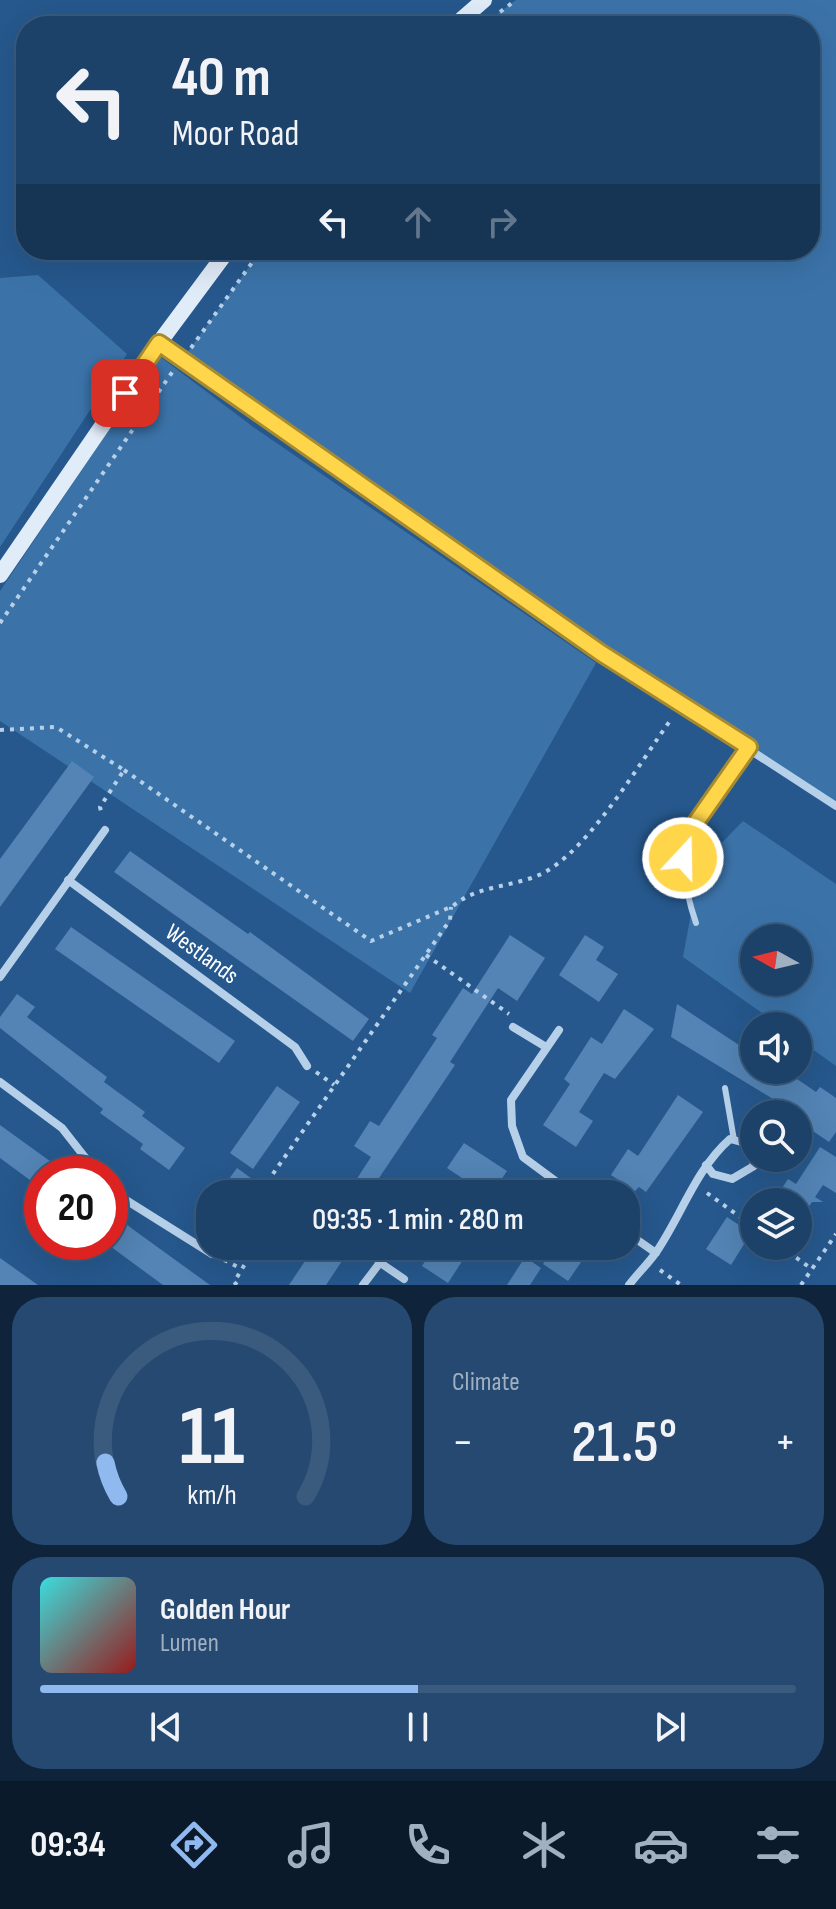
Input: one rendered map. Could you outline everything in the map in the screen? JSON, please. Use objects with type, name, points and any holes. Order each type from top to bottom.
[{"type":"street","points":[[466,16],[484,0]]},
{"type":"street","points":[[0,575],[159,343],[221,260]]},
{"type":"street","points":[[159,343],[601,653],[836,806]]},
{"type":"street","points":[[0,977],[105,830]]},
{"type":"street","name":"Westlands","points":[[68,880],[295,1047],[307,1066]]},
{"type":"street","points":[[513,1027],[546,1047]]},
{"type":"street","points":[[554,1180],[523,1157],[512,1126],[511,1100],[559,1030]]},
{"type":"street","points":[[0,1082],[62,1128],[84,1156]]},
{"type":"street","points":[[629,1285],[656,1253],[706,1165],[720,1148],[730,1139],[749,1144],[754,1166],[732,1179],[713,1174],[706,1165]]},
{"type":"street","points":[[128,1201],[196,1244]]},
{"type":"street","points":[[640,1242],[656,1253]]},
{"type":"street","points":[[363,1285],[379,1262],[404,1279]]},
{"type":"lane","points":[[696,923],[686,894],[683,858],[690,831],[749,747]]},
{"type":"lane","points":[[725,1088],[734,1140]]},
{"type":"path","points":[[0,623],[254,260]]},
{"type":"path","points":[[0,730],[56,727],[124,770],[371,941],[451,907],[463,897],[540,875],[579,845],[672,718]]},
{"type":"path","points":[[105,830],[100,807],[124,770]]},
{"type":"path","points":[[269,1180],[450,920],[451,907]]},
{"type":"path","points":[[426,955],[511,1016],[513,1027]]},
{"type":"path","points":[[695,1185],[740,1217]]},
{"type":"path","points":[[801,1285],[836,1234]]},
{"type":"path","points":[[237,1285],[234,1282],[246,1260]]},
{"type":"path","points":[[799,1260],[812,1269]]},
{"type":"path","points":[[647,1261],[681,1285]]},
{"type":"path","points":[[663,1285],[669,1277]]},
{"type":"shaded area","points":[[516,0],[836,0],[836,806],[601,653],[268,412],[182,360],[254,260],[820,260],[820,16],[495,16]]},
{"type":"shaded area","points":[[38,275],[127,354],[0,547],[0,278]]},
{"type":"shaded area","points":[[159,356],[252,426],[596,663],[410,993],[0,721],[0,591]]},
{"type":"shaded area","points":[[743,821],[836,884],[836,1066],[812,1049],[812,1012],[760,1012],[683,957],[700,865]]},
{"type":"building","points":[[72,761],[94,777],[0,907],[0,859]]},
{"type":"building","points":[[130,851],[248,934],[250,932],[369,1019],[353,1041],[114,872]]},
{"type":"building","points":[[71,927],[235,1041],[219,1063],[55,949]]},
{"type":"building","points":[[510,935],[545,958],[517,1001],[498,988],[450,1062],[455,1065],[379,1178],[382,1180],[356,1180],[371,1157],[354,1146],[370,1121],[379,1126],[437,1038],[432,1035],[463,988],[472,994]]},
{"type":"building","points":[[585,935],[604,947],[596,960],[618,974],[599,1002],[559,975]]},
{"type":"building","points":[[17,994],[35,1007],[27,1017],[107,1077],[104,1082],[145,1112],[142,1116],[185,1148],[169,1170],[140,1149],[143,1144],[100,1113],[103,1109],[0,1028],[0,1017]]},
{"type":"building","points":[[677,1004],[740,1046],[740,1079],[671,1037]]},
{"type":"building","points":[[624,1009],[654,1029],[615,1079],[604,1073],[579,1112],[593,1121],[576,1147],[543,1125],[570,1084],[564,1079],[591,1037],[602,1044]]},
{"type":"building","points":[[749,1084],[804,1084],[816,1092],[820,1087],[836,1098],[836,1132],[829,1142],[812,1130],[812,1100],[775,1100]]},
{"type":"building","points":[[277,1086],[300,1102],[253,1169],[230,1153]]},
{"type":"building","points":[[678,1095],[703,1112],[646,1192],[640,1188],[640,1180],[618,1180],[611,1175],[628,1149],[638,1156]]},
{"type":"building","points":[[0,1125],[43,1156],[24,1156],[24,1176],[0,1158]]},
{"type":"building","points":[[464,1143],[507,1171],[501,1180],[465,1180],[447,1168]]},
{"type":"building","points":[[820,1147],[836,1157],[836,1193],[823,1185],[815,1197],[823,1202],[812,1202],[812,1188],[782,1188],[788,1179],[796,1184],[804,1172],[812,1172],[812,1159]]},
{"type":"building","points":[[237,1168],[254,1180],[228,1180]]},
{"type":"building","points":[[727,1217],[740,1226],[740,1251],[731,1265],[706,1249]]},
{"type":"building","points":[[128,1225],[210,1285],[163,1285],[128,1259]]},
{"type":"building","points":[[0,1258],[38,1285],[0,1285]]},
{"type":"building","points":[[306,1260],[343,1260],[326,1285],[289,1285]]},
{"type":"building","points":[[426,1260],[463,1260],[448,1283],[422,1266]]},
{"type":"building","points":[[523,1260],[529,1260],[541,1268],[530,1285],[507,1285]]},
{"type":"building","points":[[545,1260],[583,1260],[568,1281],[543,1264]]},
{"type":"route","points":[[125,393],[159,343],[601,653],[749,747],[690,831],[683,858]]}]
